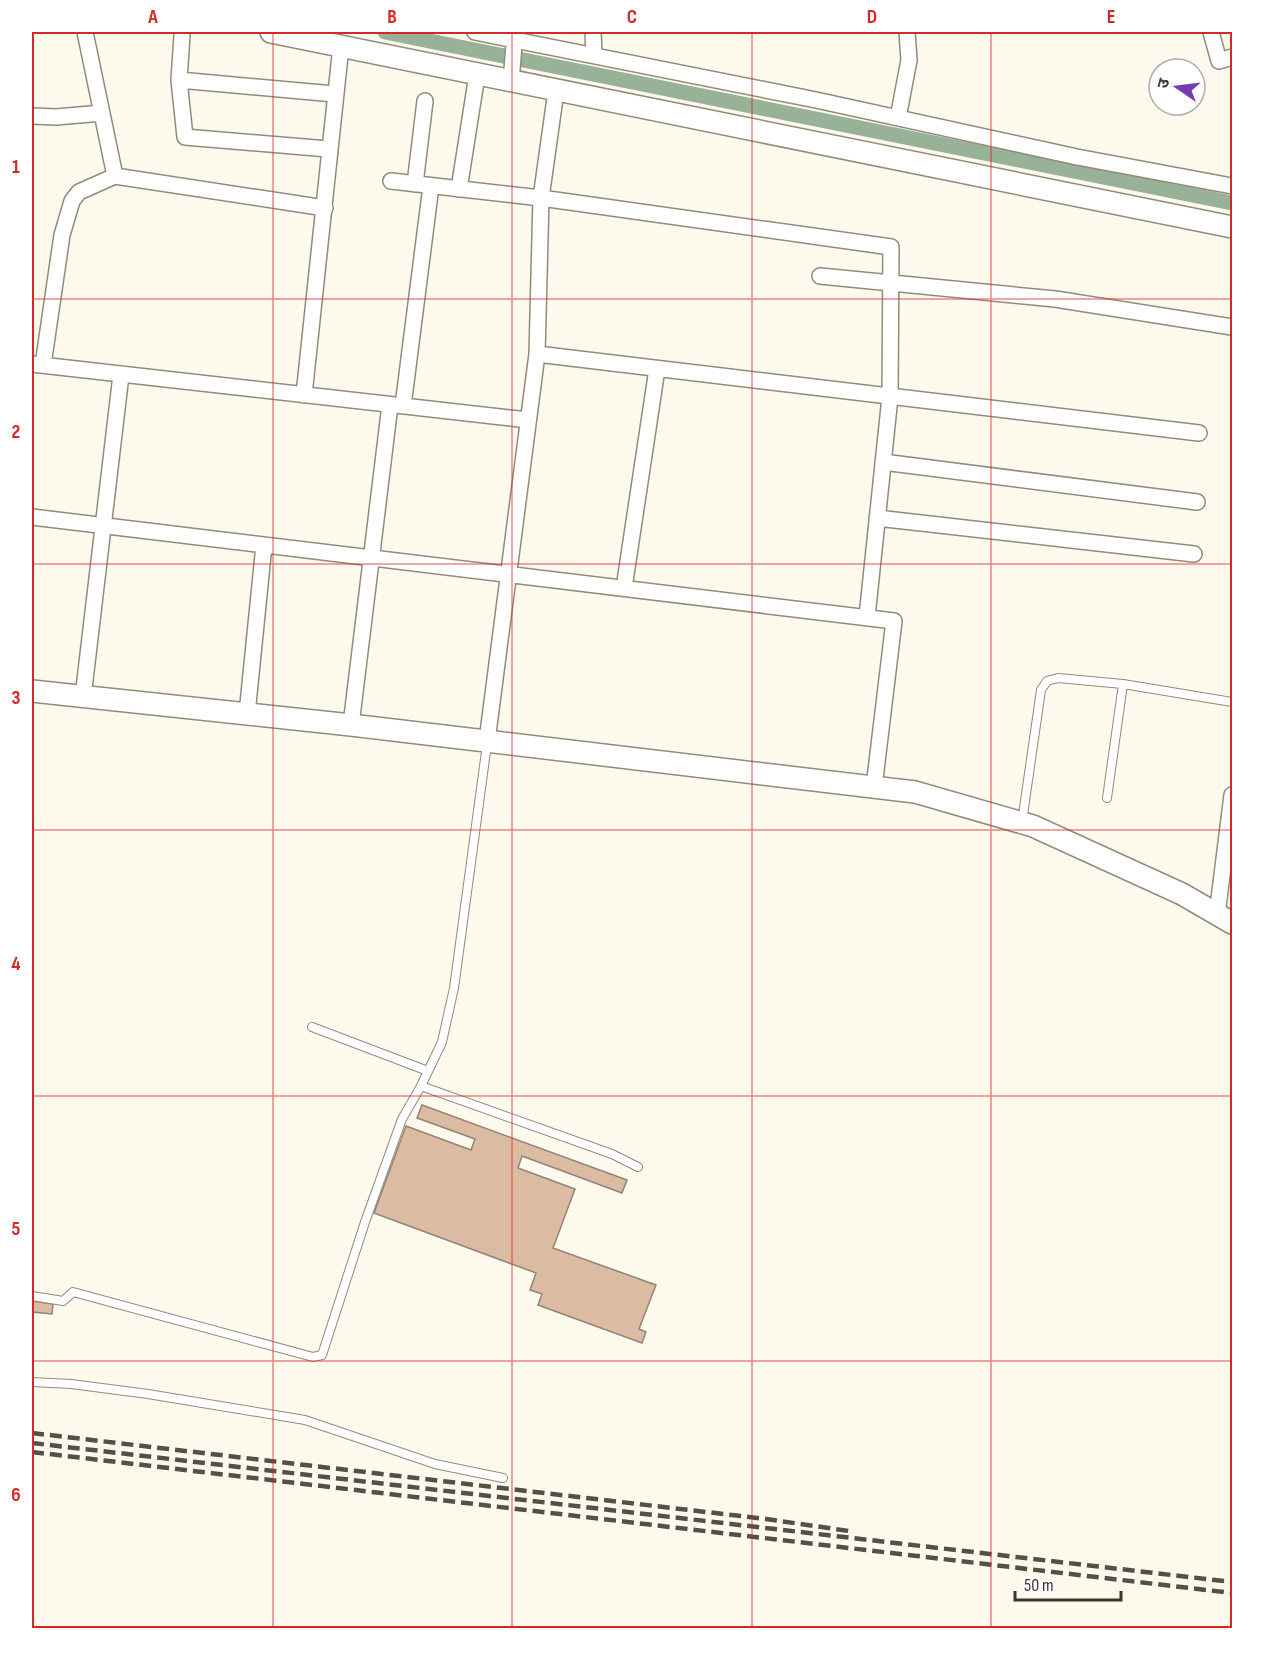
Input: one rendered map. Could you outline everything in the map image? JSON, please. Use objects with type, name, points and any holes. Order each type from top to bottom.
[{"type":"street","points":[[85,32],[115,176]]},
{"type":"street","points":[[271,32],[477,75],[511,77],[556,91],[1233,227]]},
{"type":"street","points":[[475,32],[594,54],[1077,157],[1233,186]]},
{"type":"street","points":[[593,32],[594,54]]},
{"type":"street","points":[[898,118],[909,60],[907,32]]},
{"type":"street","points":[[1211,32],[1219,61],[1233,57]]},
{"type":"street","points":[[182,35],[179,80],[185,137],[328,149]]},
{"type":"street","points":[[511,77],[515,40]]},
{"type":"street","points":[[304,395],[340,46]]},
{"type":"street","points":[[459,189],[477,75]]},
{"type":"street","points":[[179,80],[334,94]]},
{"type":"street","points":[[487,741],[537,354],[541,198],[556,91]]},
{"type":"street","points":[[415,184],[425,101]]},
{"type":"street","points":[[32,116],[56,117],[102,113]]},
{"type":"street","points":[[325,208],[115,176],[80,192],[72,201],[62,235],[37,365],[528,420]]},
{"type":"street","points":[[391,181],[541,198],[891,248],[890,397],[867,617]]},
{"type":"street","points":[[351,725],[371,557],[431,186]]},
{"type":"street","points":[[820,276],[1055,299],[1233,327]]},
{"type":"street","points":[[537,354],[1199,433]]},
{"type":"street","points":[[624,588],[657,369]]},
{"type":"street","points":[[83,697],[121,375]]},
{"type":"street","points":[[883,462],[1197,502]]},
{"type":"street","points":[[32,517],[894,621],[874,787]]},
{"type":"street","points":[[877,518],[1194,554]]},
{"type":"street","points":[[247,714],[264,545]]},
{"type":"street","points":[[32,691],[351,725],[915,792],[1022,823],[1182,894],[1225,919],[1233,795]]},
{"type":"lane","points":[[1022,823],[1041,690],[1047,681],[1058,678],[1123,684],[1233,702]]},
{"type":"lane","points":[[1107,798],[1123,684]]},
{"type":"lane","points":[[32,1296],[63,1301],[73,1292],[247,1341],[313,1357],[322,1355],[399,1125],[422,1086],[442,1042],[454,988],[487,741]]},
{"type":"lane","points":[[312,1028],[428,1071]]},
{"type":"lane","points":[[422,1086],[612,1154],[638,1167]]},
{"type":"lane","points":[[32,1382],[71,1384],[148,1394],[305,1420],[435,1464],[503,1478]]},
{"type":"building","points":[[422,1105],[627,1180],[622,1193],[522,1156],[518,1168],[575,1189],[553,1248],[656,1285],[639,1329],[646,1332],[642,1343],[538,1305],[542,1294],[530,1290],[536,1273],[374,1213],[406,1126],[471,1150],[475,1139],[417,1118]]},
{"type":"building","points":[[32,1301],[53,1304],[52,1314],[32,1312]]},
{"type":"waterway","points":[[385,32],[1232,203]]},
{"type":"railway","points":[[32,1433],[766,1519],[849,1531]]},
{"type":"railway","points":[[32,1443],[1232,1582]]},
{"type":"railway","points":[[32,1452],[1232,1593]]}]
